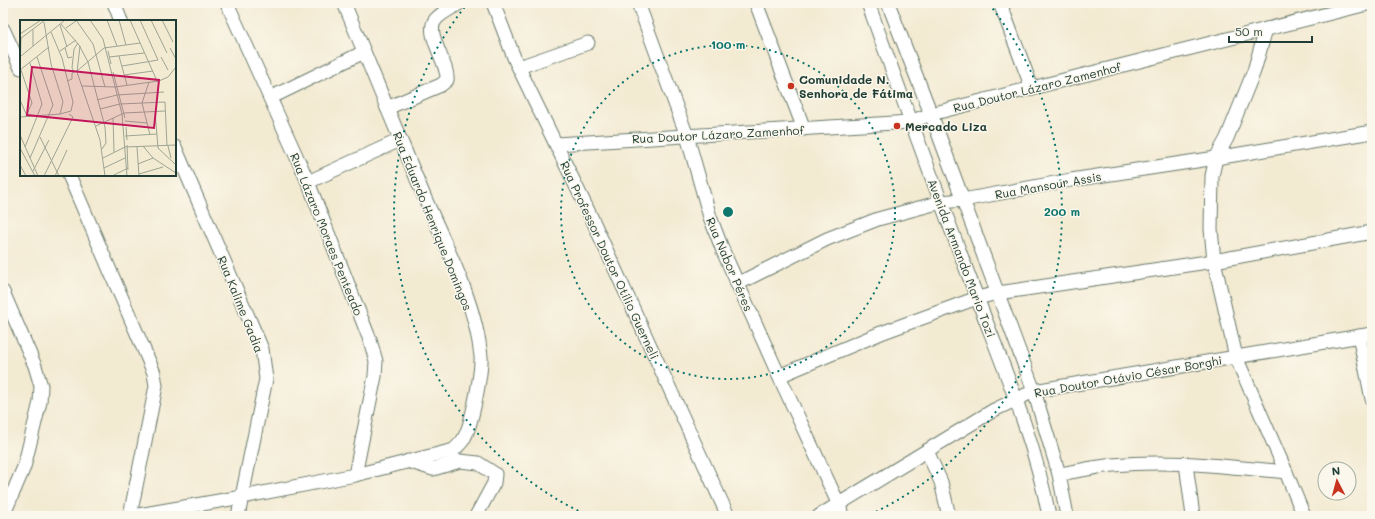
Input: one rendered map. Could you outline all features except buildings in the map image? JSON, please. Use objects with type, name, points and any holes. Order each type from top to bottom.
[{"type":"street","points":[[114,3],[121,20]]},
{"type":"street","name":"Rua Lázaro Moraes Penteado","points":[[227,3],[308,182],[370,340],[376,360],[375,376],[355,475]]},
{"type":"street","name":"Rua Eduardo Henrique Domingos","points":[[133,516],[355,475],[454,450],[464,439],[469,426],[481,372],[481,357],[477,332],[465,291],[400,140],[344,3]]},
{"type":"street","points":[[387,108],[441,85],[447,80],[447,70],[433,31],[433,24],[436,18],[459,3]]},
{"type":"street","name":"Rua Professor Doutor Otílio Guerneli","points":[[493,3],[515,60],[520,67],[556,144],[728,516]]},
{"type":"street","name":"Rua Nabor Péres","points":[[638,3],[687,136],[710,217],[737,284],[840,510]]},
{"type":"street","points":[[756,3],[804,129]]},
{"type":"street","name":"Avenida Armando Mario Tozi","points":[[868,3],[910,122],[1016,399],[1036,457],[1049,516]]},
{"type":"street","name":"Avenida Armando Mario Tozi","points":[[888,3],[1034,391],[1059,474],[1067,516]]},
{"type":"street","points":[[1000,3],[1032,88]]},
{"type":"street","name":"Rua Doutor Lázaro Zamenhof","points":[[556,144],[910,122],[931,114],[1266,29],[1345,6],[1371,3]]},
{"type":"street","points":[[3,29],[20,66]]},
{"type":"street","points":[[1266,29],[1254,71],[1227,138],[1216,158],[1212,176],[1211,229],[1214,262],[1236,357],[1304,516]]},
{"type":"street","points":[[520,67],[588,43]]},
{"type":"street","points":[[270,98],[364,52]]},
{"type":"street","name":"Rua Mansour Assis","points":[[737,284],[827,240],[878,219],[941,202],[962,200],[1071,180],[1372,132]]},
{"type":"street","points":[[308,182],[400,140]]},
{"type":"street","name":"Rua Kalime Gadia","points":[[176,149],[262,349],[266,379],[238,516]]},
{"type":"street","points":[[69,176],[154,373],[156,386],[130,516]]},
{"type":"street","points":[[779,376],[881,334],[977,298],[998,293],[1214,262],[1372,232]]},
{"type":"street","points":[[3,292],[35,366],[41,386],[40,402],[24,467],[3,516]]},
{"type":"street","name":"Rua Doutor Otávio César Borghi","points":[[819,516],[840,510],[927,451],[988,414],[1034,391],[1372,334]]},
{"type":"street","points":[[1359,336],[1372,398]]},
{"type":"street","points":[[927,451],[941,482],[949,516]]},
{"type":"street","points":[[408,461],[433,470],[460,461],[478,463],[495,474],[494,482],[476,516]]},
{"type":"street","points":[[1059,474],[1114,465],[1186,464],[1286,472]]},
{"type":"street","points":[[1186,464],[1193,516]]},
{"type":"place","name":"Comunidade N. Senhora de Fátima","points":[[791,86]]},
{"type":"place","name":"Mercado Liza","points":[[897,126]]}]
